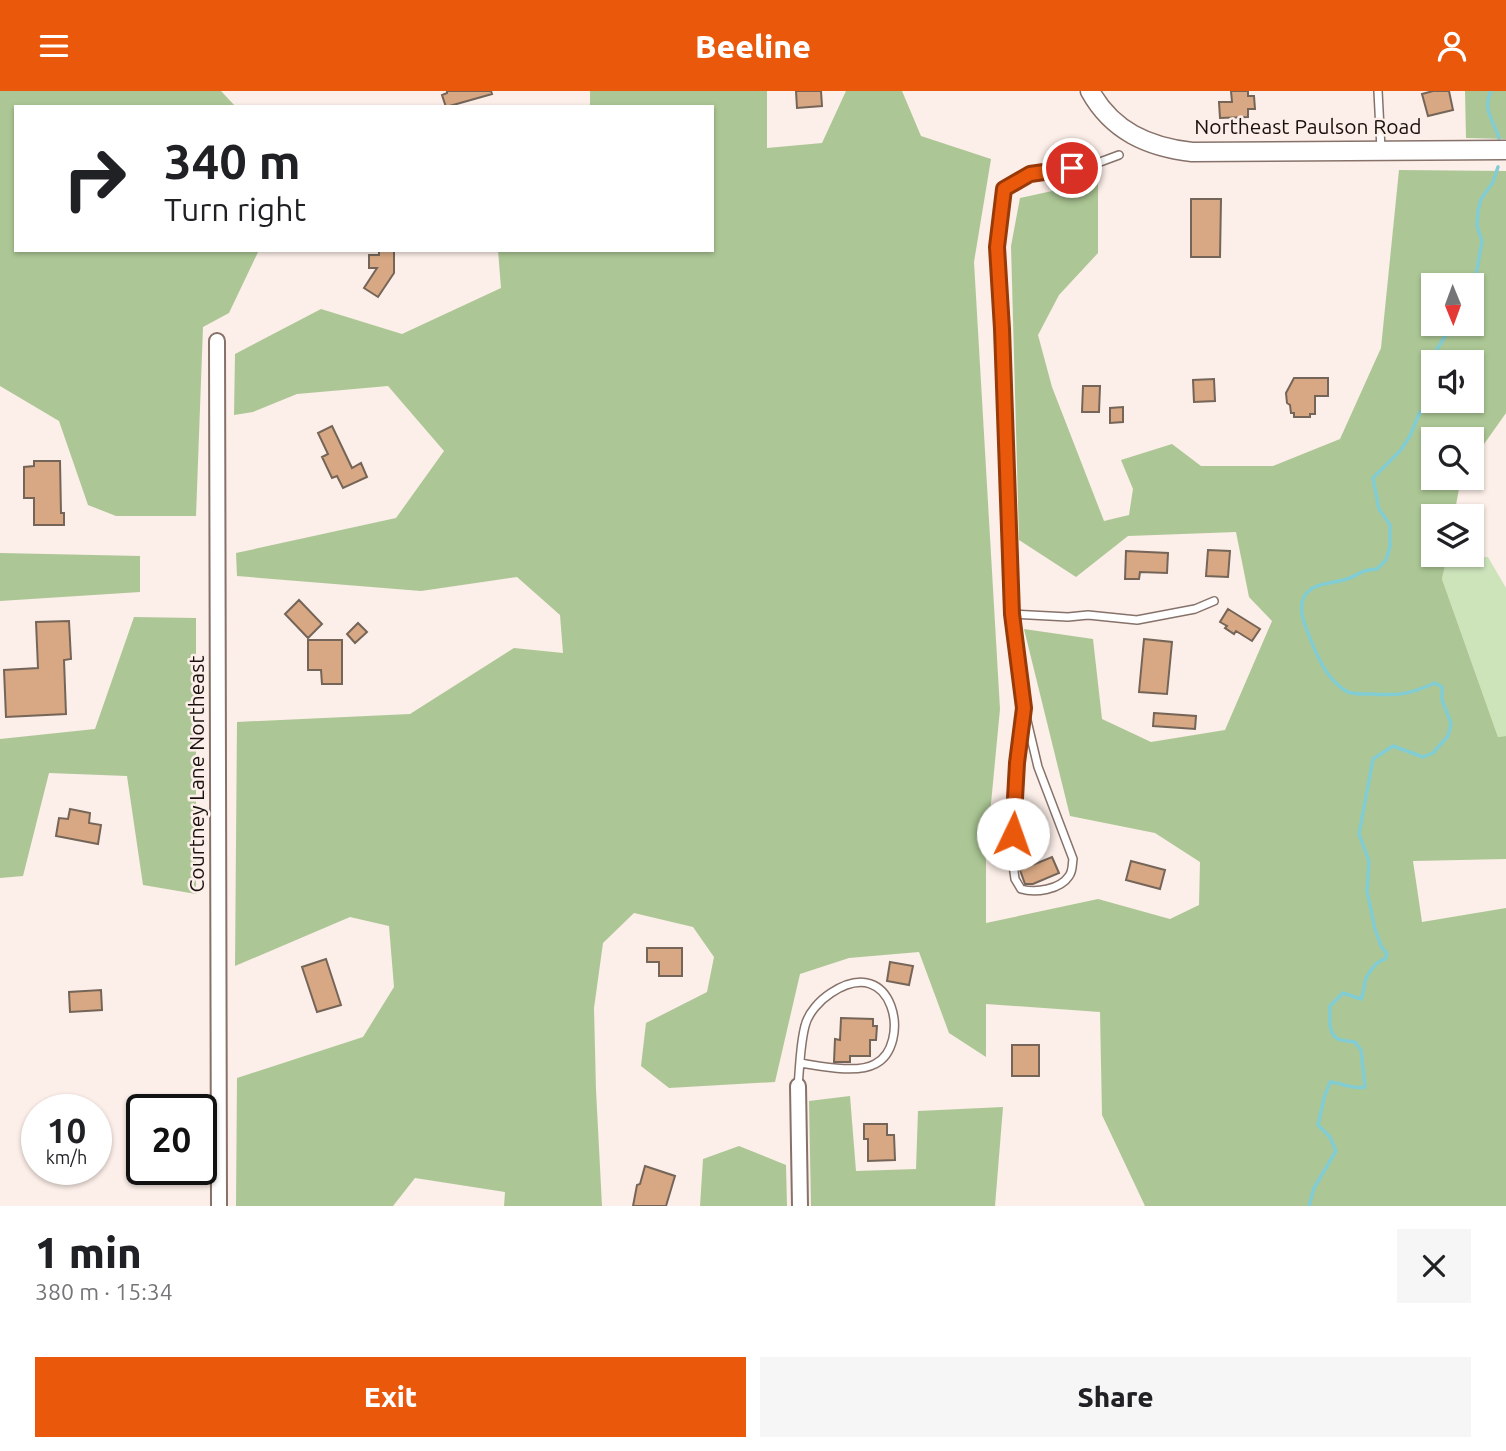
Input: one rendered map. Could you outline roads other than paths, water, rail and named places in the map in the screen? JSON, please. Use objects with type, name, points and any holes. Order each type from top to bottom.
[{"type":"street","name":"Northeast Paulson Road","points":[[1090,91],[1098,107],[1128,132],[1152,143],[1192,152],[1506,150]]},
{"type":"street","name":"Courtney Lane Northeast","points":[[217,341],[219,1206]]},
{"type":"street","points":[[798,1086],[800,1206]]},
{"type":"lane","points":[[1378,91],[1381,150]]},
{"type":"lane","points":[[1024,708],[1017,763],[1012,857],[1014,879],[1021,889],[1031,892],[1055,886],[1069,878],[1073,859],[1038,767],[1024,708],[1012,614],[997,247],[1004,189],[1030,174],[1092,165],[1119,155]]},
{"type":"lane","points":[[1012,614],[1068,617],[1088,615],[1137,620],[1195,609],[1214,601]]},
{"type":"lane","points":[[798,1086],[800,1063],[805,1025],[814,1008],[825,996],[843,985],[864,981],[877,985],[888,997],[895,1035],[887,1053],[877,1064],[862,1068],[800,1063]]},
{"type":"waterway","points":[[1491,91],[1489,115],[1499,138]]},
{"type":"waterway","points":[[1476,273],[1482,241],[1477,226],[1478,211],[1481,199],[1493,182],[1498,167]]},
{"type":"waterway","points":[[1437,350],[1445,336]]},
{"type":"waterway","points":[[1309,1206],[1314,1188],[1336,1151],[1330,1137],[1318,1125],[1330,1082],[1357,1088],[1365,1087],[1361,1050],[1355,1042],[1340,1040],[1334,1036],[1330,1024],[1330,1006],[1343,993],[1361,999],[1368,974],[1387,954],[1375,929],[1367,891],[1369,861],[1359,834],[1373,759],[1393,746],[1423,757],[1433,753],[1448,736],[1451,723],[1442,700],[1442,687],[1435,683],[1411,692],[1390,695],[1351,693],[1339,686],[1318,657],[1305,625],[1302,606],[1304,597],[1312,589],[1377,569],[1386,560],[1390,547],[1390,525],[1379,509],[1373,478],[1400,451],[1421,412]]}]
